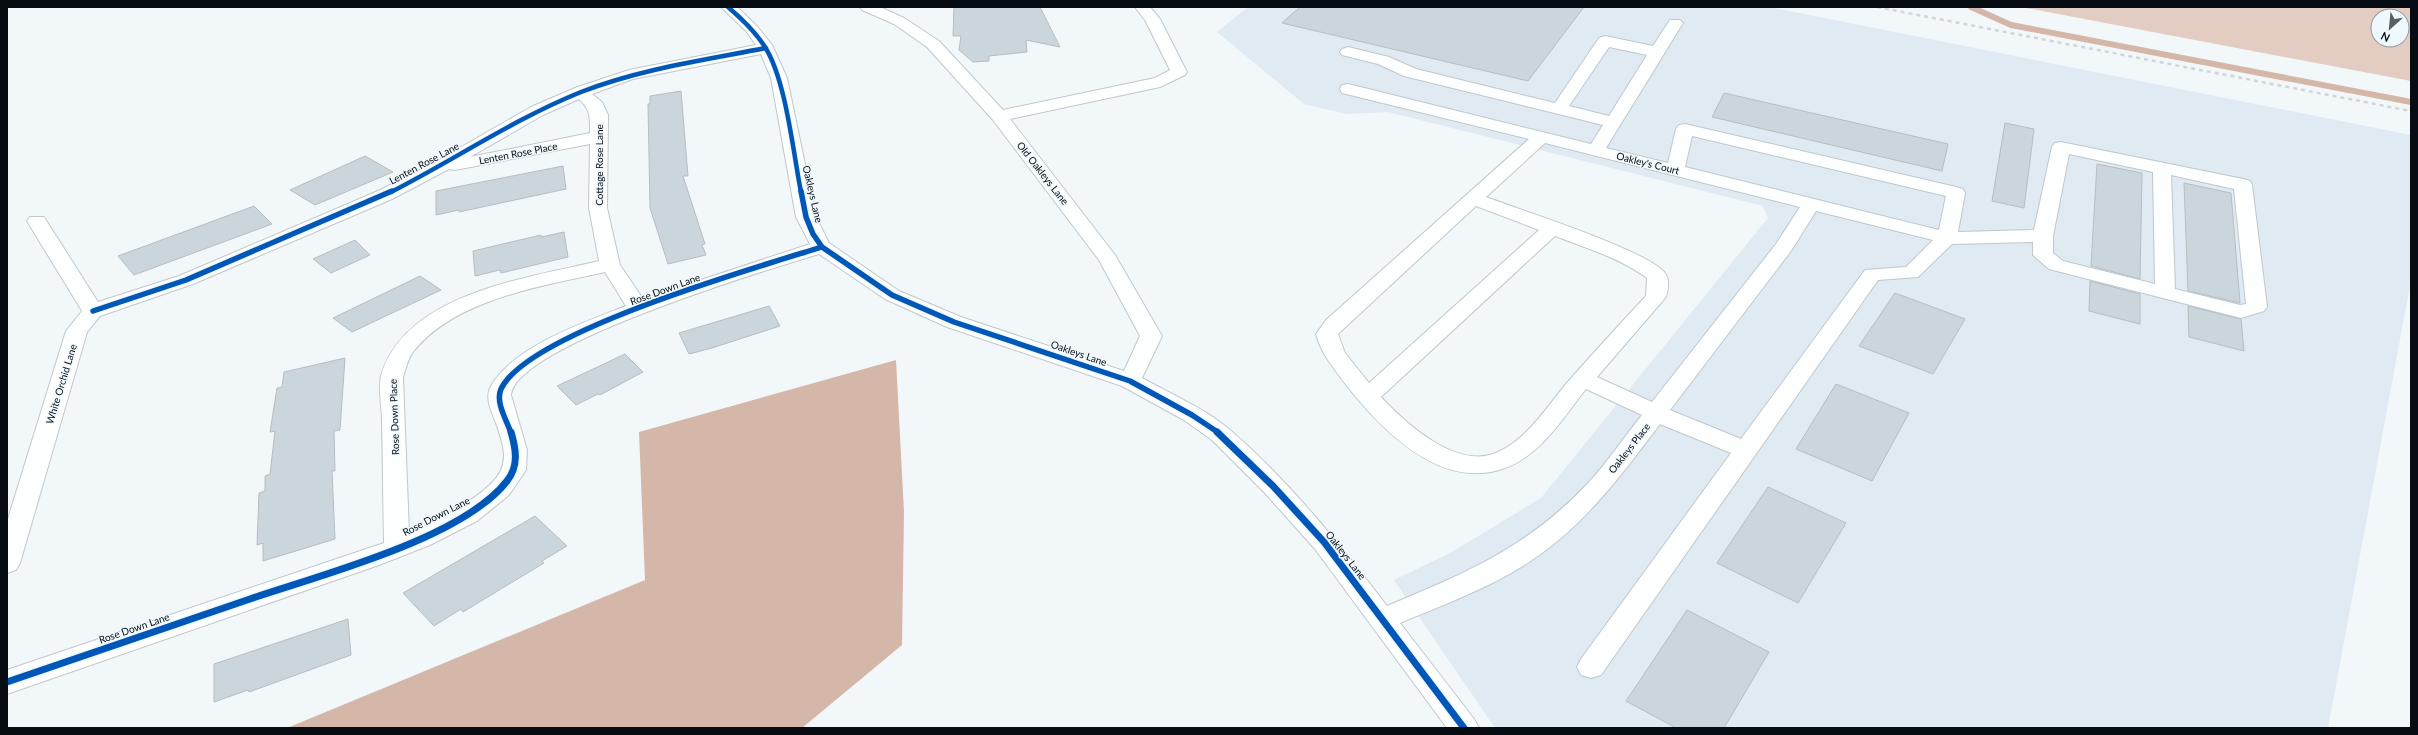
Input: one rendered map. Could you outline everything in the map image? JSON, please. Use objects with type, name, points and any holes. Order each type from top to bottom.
[{"type":"street","name":"Oakleys Lane","points":[[728,7],[750,28],[766,48],[779,78],[806,216],[813,234],[822,247],[892,294],[917,307],[954,322],[1130,381],[1192,415],[1220,434],[1247,459],[1324,542],[1464,728]]},
{"type":"street","name":"Old Oakleys Lane","points":[[867,7],[914,29],[933,44],[999,116],[1108,259],[1151,336],[1130,381]]},
{"type":"street","points":[[886,15],[906,7]]},
{"type":"street","points":[[999,116],[1160,82],[1179,72],[1152,19],[1142,7]]},
{"type":"street","points":[[1596,150],[1675,23]]},
{"type":"street","points":[[1559,109],[1605,41],[1657,52]]},
{"type":"street","name":"Lenten Rose Lane","points":[[93,311],[186,280],[385,195],[436,169],[538,111],[581,92],[629,75],[766,48]]},
{"type":"street","points":[[1348,52],[1383,60],[1410,73],[1613,122]]},
{"type":"street","name":"Oakley's Court","points":[[1348,89],[1947,238],[2044,236]]},
{"type":"street","name":"Cottage Rose Lane","points":[[581,92],[596,106],[599,115],[598,208],[610,265],[638,308]]},
{"type":"street","points":[[1592,666],[1872,274],[1911,273],[1947,238],[1956,193],[1685,129],[1675,170]]},
{"type":"street","name":"Lenten Rose Place","points":[[436,169],[599,136]]},
{"type":"street","points":[[1474,199],[1612,251],[1645,267],[1657,276],[1658,288],[1656,297],[1526,444],[1517,452],[1494,463],[1475,466],[1453,462],[1414,441],[1367,397],[1329,345],[1327,334],[1333,325],[1542,137]]},
{"type":"street","points":[[2061,147],[2243,185],[2257,308],[2241,312],[2056,265],[2043,255],[2044,236],[2061,147]]},
{"type":"street","points":[[2162,168],[2165,293]]},
{"type":"street","name":"Oakleys Place","points":[[1383,619],[1489,572],[1523,553],[1567,518],[1598,488],[1784,247],[1811,204]]},
{"type":"street","points":[[37,221],[93,311]]},
{"type":"street","points":[[1367,397],[1552,229]]},
{"type":"street","name":"Rose Down Lane","points":[[7,682],[397,547],[438,529],[481,505],[502,488],[512,474],[517,460],[517,446],[500,398],[502,389],[518,367],[547,349],[638,308],[822,247]]},
{"type":"street","name":"Rose Down Place","points":[[397,547],[392,377],[394,366],[401,351],[423,328],[443,314],[466,304],[499,292],[610,265]]},
{"type":"street","name":"White Orchid Lane","points":[[7,563],[77,331],[93,311]]},
{"type":"street","points":[[1583,379],[1656,413],[1745,450]]},
{"type":"shaded area","points":[[1248,7],[1769,7],[2411,135],[2411,280],[2328,728],[1495,728],[1394,580],[1452,552],[1541,498],[1768,218],[1763,206],[1388,112],[1347,114],[1304,104],[1217,32]]},
{"type":"shaded area","points":[[2021,7],[2411,7],[2411,81]]},
{"type":"shaded area","points":[[896,360],[904,512],[902,645],[802,728],[287,728],[645,580],[639,432]]},
{"type":"building","points":[[954,7],[1040,7],[1060,47],[1026,40],[1027,52],[989,56],[989,61],[973,62],[959,50],[961,36],[953,36]]},
{"type":"building","points":[[1300,7],[1584,7],[1528,81],[1282,23]]},
{"type":"building","points":[[681,91],[688,176],[683,176],[705,244],[702,245],[706,255],[668,264],[650,208],[648,104],[650,104],[650,96]]},
{"type":"building","points":[[1724,93],[1948,144],[1942,171],[1712,117]]},
{"type":"building","points":[[2005,123],[2034,129],[2024,208],[1992,201]]},
{"type":"building","points":[[365,156],[393,172],[315,205],[290,190]]},
{"type":"building","points":[[2097,164],[2142,173],[2140,279],[2091,266]]},
{"type":"building","points":[[563,166],[566,189],[459,212],[459,210],[436,215],[436,191]]},
{"type":"building","points":[[2184,183],[2231,193],[2240,303],[2188,291]]},
{"type":"building","points":[[254,206],[272,224],[134,275],[118,256]]},
{"type":"building","points":[[564,232],[568,257],[501,273],[500,270],[475,276],[473,251],[541,235],[541,237]]},
{"type":"building","points":[[355,240],[370,255],[331,273],[313,259]]},
{"type":"building","points":[[420,276],[441,290],[352,332],[333,318]]},
{"type":"building","points":[[2090,281],[2140,294],[2140,324],[2089,311]]},
{"type":"building","points":[[1895,293],[1965,319],[1933,374],[1859,346]]},
{"type":"building","points":[[769,306],[780,326],[712,348],[689,354],[679,333]]},
{"type":"building","points":[[2188,306],[2241,319],[2244,351],[2189,337]]},
{"type":"building","points":[[625,354],[643,372],[600,395],[598,394],[576,405],[557,386]]},
{"type":"building","points":[[345,358],[340,430],[334,431],[335,471],[332,471],[335,539],[263,561],[263,543],[257,545],[259,493],[265,491],[265,476],[270,474],[275,431],[270,432],[277,388],[282,387],[284,372]]},
{"type":"building","points":[[1836,384],[1909,413],[1872,481],[1796,449]]},
{"type":"building","points":[[1768,487],[1846,523],[1798,603],[1717,563]]},
{"type":"building","points":[[535,516],[567,546],[542,561],[544,563],[463,612],[461,609],[434,626],[403,593]]},
{"type":"building","points":[[1687,610],[1769,652],[1724,728],[1676,728],[1626,701]]},
{"type":"building","points":[[348,619],[351,655],[249,692],[248,690],[214,702],[214,664]]},
{"type":"waterway","points":[[1971,7],[2011,25],[2411,102]]},
{"type":"railway","points":[[1877,7],[2411,111]]},
{"type":"cycle path","points":[[728,7],[751,28],[766,48],[779,78],[806,217],[813,234],[822,247],[892,295],[954,322],[1130,381],[1192,415],[1220,434],[1273,486],[1324,542],[1464,728]]},
{"type":"cycle path","points":[[93,311],[186,280],[385,195],[436,169],[537,111],[581,92],[629,75],[766,48]]},
{"type":"cycle path","points":[[7,682],[396,549],[445,527],[468,514],[488,500],[509,479],[514,470],[516,450],[501,404],[500,395],[501,389],[518,368],[552,347],[596,325],[700,286],[822,247]]}]
